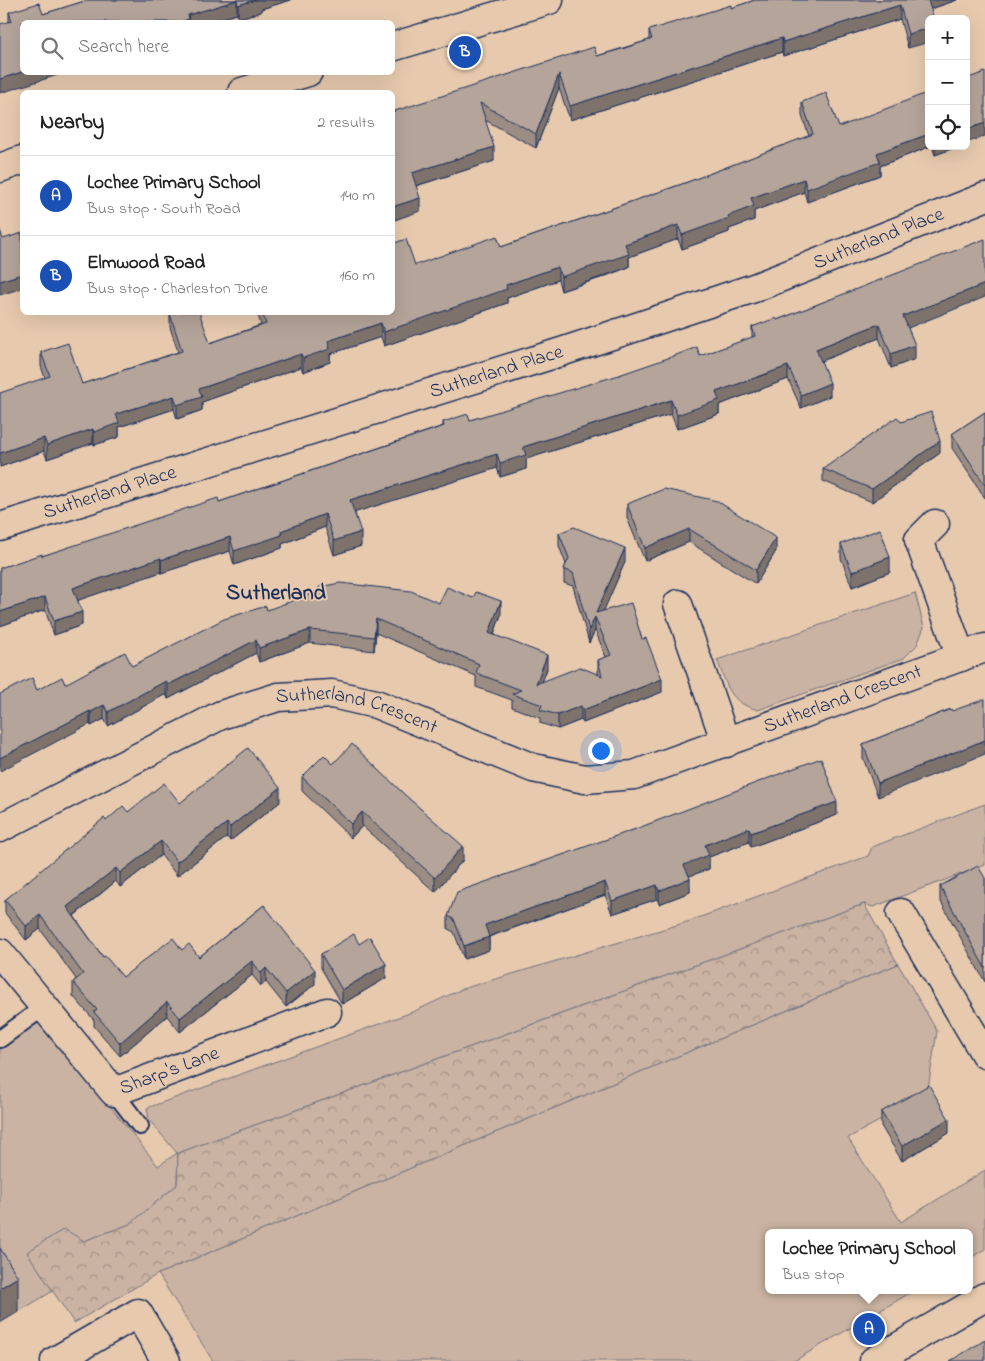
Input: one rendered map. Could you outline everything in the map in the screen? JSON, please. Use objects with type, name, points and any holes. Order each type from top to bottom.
[{"type":"street","points":[[395,46],[549,0]]},
{"type":"street","points":[[249,90],[298,75]]},
{"type":"street","points":[[0,168],[20,161]]},
{"type":"street","name":"Sutherland Place","points":[[0,527],[561,352],[745,291],[985,197]]},
{"type":"street","name":"Sutherland Crescent","points":[[0,828],[221,714],[278,697],[332,694],[376,704],[533,768],[585,779],[634,774],[726,743],[973,653],[919,540],[935,524]]},
{"type":"street","points":[[678,604],[726,743]]},
{"type":"street","points":[[901,913],[981,1039]]},
{"type":"street","name":"Sharp's Lane","points":[[0,953],[114,1092],[327,1012]]},
{"type":"street","points":[[874,1361],[985,1297]]},
{"type":"street","points":[[55,1361],[138,1313],[166,1361]]},
{"type":"lane","points":[[0,1039],[44,1007]]},
{"type":"lane","points":[[114,1092],[140,1126]]},
{"type":"green space","points":[[915,593],[924,627],[917,645],[904,658],[758,710],[740,702],[730,692],[717,660]]},
{"type":"green space","points":[[985,804],[985,865],[873,907],[864,904],[178,1153],[177,1185],[130,1224],[84,1241],[28,1252],[53,1291],[18,1312],[0,1283],[0,1049],[41,1020],[158,1166],[177,1153],[149,1120],[147,1108],[415,1011],[462,989],[687,922],[868,856],[872,847]]},
{"type":"green space","points":[[864,904],[898,964],[158,1274],[74,1323],[27,1252],[64,1229],[84,1241],[130,1224],[177,1185],[178,1153]]},
{"type":"green space","points":[[898,964],[937,1031],[927,1095],[848,1138],[901,1222],[985,1170],[985,1249],[973,1256],[973,1229],[765,1229],[765,1294],[908,1294],[794,1361],[213,1361],[158,1274]]},
{"type":"building","points":[[88,0],[237,0],[188,15],[189,19],[186,20],[20,20],[20,73],[0,79],[0,24],[12,21],[9,12],[39,3],[43,14]]},
{"type":"building","points":[[237,0],[255,0],[238,5]]},
{"type":"building","points":[[755,0],[928,0],[933,15],[925,15],[925,29],[908,34],[900,5],[783,42],[782,38],[570,106],[559,74],[536,134],[480,103],[494,147],[412,173],[420,198],[395,206],[395,111],[594,47],[597,56],[625,48],[652,39],[649,30],[731,5],[731,8]]},
{"type":"building","points":[[985,72],[985,123],[970,129],[970,105],[970,78]]},
{"type":"building","points":[[826,93],[839,127],[925,94],[925,135],[877,153],[880,162],[807,189],[804,179],[751,198],[754,206],[728,216],[729,218],[682,235],[678,225],[625,244],[629,254],[561,277],[558,267],[506,285],[507,289],[384,332],[381,323],[328,341],[330,349],[303,358],[301,354],[199,389],[202,397],[177,405],[174,396],[116,414],[119,423],[94,432],[93,429],[47,445],[44,438],[0,453],[0,393],[50,376],[41,352],[68,343],[82,384],[182,351],[170,315],[200,315],[210,343],[266,324],[263,315],[395,315],[395,243],[406,239],[415,265],[497,236],[501,247],[685,183],[813,134],[802,102]]},
{"type":"building","points":[[0,230],[3,239],[20,234],[20,275],[0,281]]},
{"type":"building","points":[[985,239],[985,284],[903,316],[915,345],[891,354],[879,324],[816,349],[830,383],[801,395],[788,366],[716,392],[719,400],[677,415],[671,400],[523,447],[526,455],[500,463],[497,454],[350,500],[361,532],[334,541],[325,514],[281,531],[282,535],[234,551],[230,537],[73,588],[82,612],[54,621],[45,597],[0,612],[0,568],[218,498],[219,502],[444,426],[443,422],[468,414],[470,420],[619,375],[697,347],[700,356],[755,336],[752,327],[776,318],[777,320]]},
{"type":"building","points":[[931,412],[940,441],[872,489],[823,469],[897,417],[901,422]]},
{"type":"building","points":[[985,412],[985,485],[952,434]]},
{"type":"building","points":[[664,489],[717,501],[776,538],[756,570],[689,529],[645,548],[627,504]]},
{"type":"building","points":[[574,527],[625,548],[596,613],[631,603],[642,639],[646,638],[662,679],[583,710],[581,706],[558,715],[540,710],[542,705],[512,694],[521,690],[476,673],[479,664],[376,619],[374,637],[310,630],[259,648],[256,640],[168,685],[166,681],[108,712],[104,705],[90,711],[0,758],[0,694],[32,678],[37,690],[62,677],[65,684],[125,652],[132,666],[224,619],[266,606],[267,610],[319,591],[319,587],[340,583],[411,591],[439,603],[447,587],[473,598],[476,592],[501,601],[489,633],[547,655],[536,684],[580,667],[602,676],[598,660],[611,655],[595,617],[589,630],[573,573],[564,569],[569,558],[559,533]]},
{"type":"building","points":[[880,529],[890,557],[852,572],[841,544]]},
{"type":"building","points":[[985,699],[985,740],[878,783],[863,744],[951,709],[952,711]]},
{"type":"building","points":[[352,744],[405,795],[463,846],[435,878],[362,812],[351,824],[302,777],[324,755],[333,764]]},
{"type":"building","points":[[248,748],[280,788],[230,827],[227,823],[177,862],[161,841],[120,873],[116,868],[67,907],[103,957],[105,956],[123,977],[173,938],[182,950],[189,944],[199,957],[264,905],[315,970],[286,993],[266,968],[261,973],[252,961],[180,1018],[167,1002],[120,1043],[94,1012],[97,1010],[73,982],[83,974],[40,915],[26,926],[5,900],[104,818],[106,821],[123,806],[128,812],[164,783],[180,803]]},
{"type":"building","points":[[821,758],[837,802],[751,833],[749,828],[705,845],[709,855],[684,865],[690,878],[659,891],[657,885],[612,901],[605,882],[485,925],[489,937],[464,946],[454,919],[448,916],[457,892],[633,830]]},
{"type":"building","points":[[978,866],[985,878],[985,968],[940,886]]},
{"type":"building","points":[[354,934],[359,944],[370,937],[386,964],[342,990],[321,954]]},
{"type":"building","points":[[929,1085],[949,1119],[902,1146],[881,1112]]},
{"type":"building","points":[[0,1248],[18,1277],[0,1288]]},
{"type":"building","points":[[985,1340],[985,1361],[950,1361]]},
{"type":"place","name":"Elmwood Road","points":[[465,52]]},
{"type":"place","name":"Lochee Primary School","points":[[869,1329]]},
{"type":"district","name":"Sutherland","points":[[276,594]]}]
